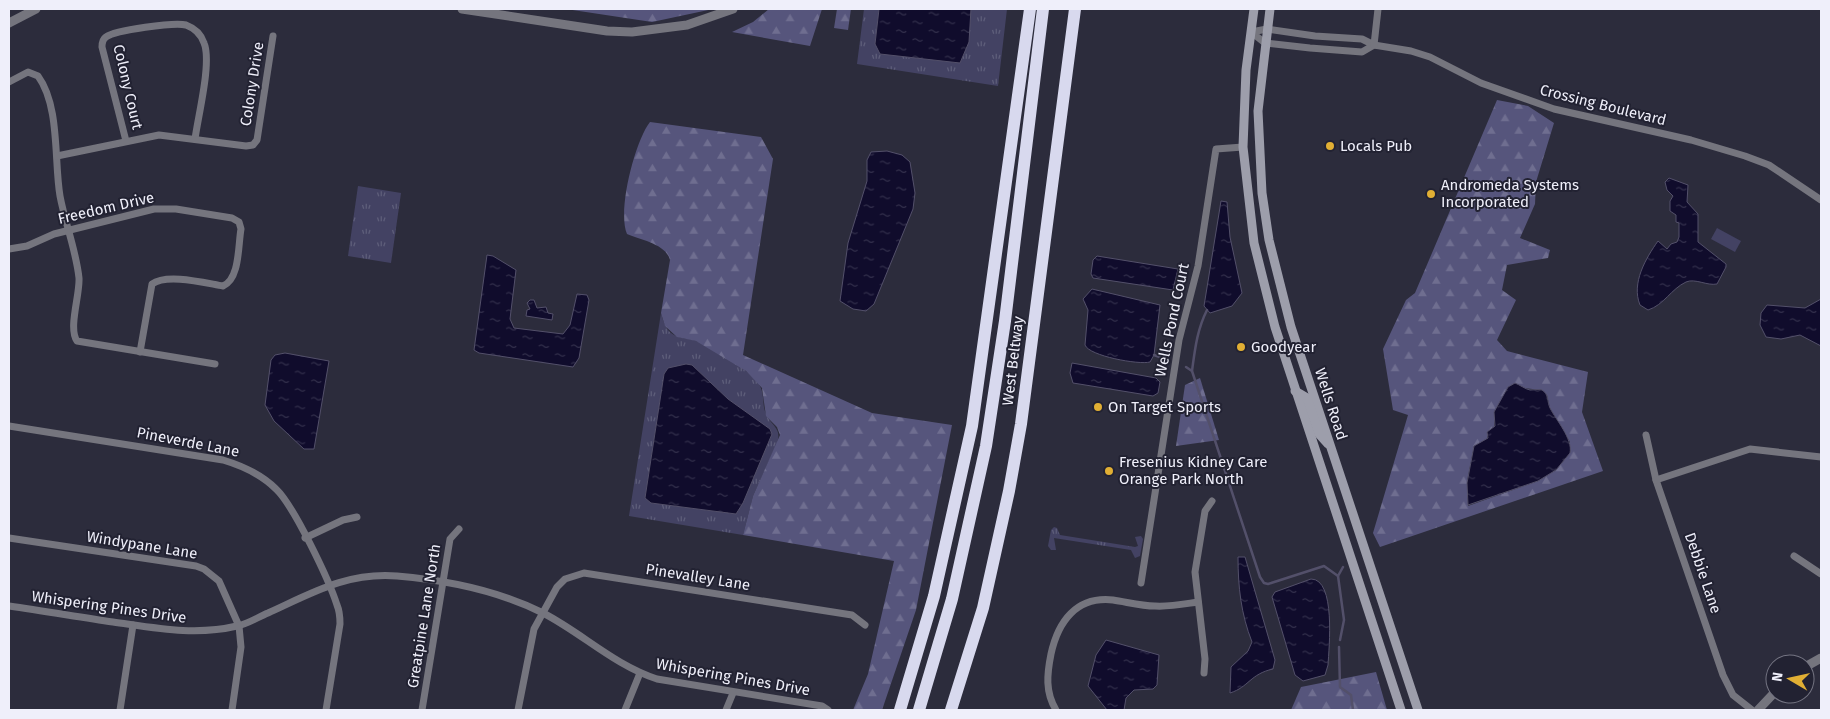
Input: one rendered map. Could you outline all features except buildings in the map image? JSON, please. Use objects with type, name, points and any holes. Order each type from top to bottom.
[{"type":"highway","points":[[900,710],[934,596],[972,426],[1030,9]]},
{"type":"highway","name":"West Beltway","points":[[919,710],[952,599],[986,446],[1005,321],[1043,9]]},
{"type":"highway","name":"West Beltway","points":[[951,710],[983,608],[1010,491],[1020,434],[1075,9]]},
{"type":"main road","name":"Wells Road","points":[[1254,9],[1246,70],[1243,147],[1254,243],[1275,327],[1402,710]]},
{"type":"main road","name":"Wells Road","points":[[1270,9],[1265,43],[1259,121],[1262,193],[1269,240],[1291,327],[1418,710]]},
{"type":"main road","points":[[1296,391],[1307,398],[1319,434],[1330,446]]},
{"type":"street","points":[[9,23],[36,9]]},
{"type":"street","points":[[462,9],[607,31],[632,32],[687,25],[733,9]]},
{"type":"street","points":[[1374,45],[1378,9]]},
{"type":"street","name":"Colony Court","points":[[126,141],[102,47],[103,41],[106,36],[174,23],[193,28],[200,35],[206,49],[195,139]]},
{"type":"street","name":"Crossing Boulevard","points":[[1251,32],[1267,29],[1315,36],[1362,39],[1374,45],[1394,47],[1430,57],[1481,82],[1554,109],[1691,140],[1745,156],[1768,165],[1821,200]]},
{"type":"street","points":[[1251,32],[1265,43]]},
{"type":"street","name":"Colony Drive","points":[[57,156],[159,135],[246,146],[257,140],[273,36]]},
{"type":"street","name":"Crossing Boulevard","points":[[1265,43],[1362,52],[1374,45]]},
{"type":"street","points":[[9,82],[28,72],[35,74],[42,81],[53,120],[60,195],[77,265],[79,288],[74,336],[83,344],[215,364]]},
{"type":"street","name":"Wells Pond Court","points":[[1141,583],[1179,340],[1198,266],[1216,150],[1243,147]]},
{"type":"street","name":"Freedom Drive","points":[[9,249],[27,246],[68,231],[163,208],[232,218],[239,222],[240,229],[234,276],[229,284],[224,286],[173,279],[157,281],[152,284],[140,352]]},
{"type":"street","name":"Pineverde Lane","points":[[9,426],[223,460],[239,464],[264,478],[278,490],[289,505],[337,605],[340,624],[326,710]]},
{"type":"street","name":"Debbie Lane","points":[[1646,435],[1656,480],[1723,676],[1733,695],[1752,710]]},
{"type":"street","points":[[1656,480],[1750,450],[1821,458]]},
{"type":"street","points":[[1204,673],[1205,659],[1198,602],[1196,563],[1205,511],[1212,502]]},
{"type":"street","points":[[305,538],[343,520],[357,517]]},
{"type":"street","name":"Greatpine Lane North","points":[[422,710],[450,539],[459,529]]},
{"type":"street","name":"Windypane Lane","points":[[9,538],[204,569],[219,581],[239,626]]},
{"type":"street","points":[[1794,556],[1821,574]]},
{"type":"street","name":"Pinevalley Lane","points":[[518,710],[530,640],[534,629],[557,587],[565,579],[584,573],[852,615],[865,625]]},
{"type":"street","name":"Whispering Pines Drive","points":[[9,606],[188,632],[239,626],[328,585],[351,578],[380,575],[443,583],[503,596],[544,613],[640,673],[670,682],[822,706],[828,710]]},
{"type":"street","points":[[1056,710],[1048,693],[1048,670],[1057,632],[1068,615],[1079,607],[1100,600],[1154,606],[1198,602]]},
{"type":"street","points":[[120,710],[133,625]]},
{"type":"street","points":[[232,710],[241,647],[239,626]]},
{"type":"street","points":[[625,710],[640,673]]},
{"type":"street","points":[[726,710],[733,692]]},
{"type":"green space","points":[[566,9],[713,9],[652,22]]},
{"type":"green space","points":[[769,9],[822,9],[810,46],[732,32],[753,22]]},
{"type":"green space","points":[[837,9],[851,9],[848,30],[834,28]]},
{"type":"green space","points":[[864,9],[879,9],[875,44],[971,9],[1007,9],[998,86],[857,64]]},
{"type":"green space","points":[[1497,100],[1528,106],[1554,123],[1536,182],[1535,204],[1520,238],[1550,250],[1548,258],[1507,265],[1502,290],[1516,300],[1497,340],[1507,351],[1588,372],[1582,412],[1603,471],[1380,547],[1373,533],[1408,415],[1393,410],[1383,349],[1406,300],[1415,293]],"holes":[[[1509,386],[1541,390],[1547,395],[1550,408],[1570,442],[1570,453],[1556,470],[1538,481],[1468,506],[1467,481],[1474,446],[1487,440],[1487,432],[1494,428],[1494,412]]]},
{"type":"green space","points":[[650,122],[761,137],[773,159],[743,355],[872,413],[952,425],[916,610],[882,710],[853,710],[868,674],[894,561],[743,535],[753,496],[780,435],[777,427],[766,416],[762,388],[746,371],[696,341],[677,337],[665,326],[661,313],[670,260],[664,250],[658,246],[627,234],[625,223],[624,209],[629,176],[644,131]]},
{"type":"green space","points":[[358,186],[401,193],[391,263],[348,256]]},
{"type":"green space","points":[[1717,228],[1741,241],[1735,252],[1711,239]]},
{"type":"green space","points":[[661,313],[663,321],[671,333],[704,344],[721,353],[757,382],[762,390],[766,414],[777,431],[778,438],[753,496],[743,535],[629,516]],"holes":[[[692,365],[728,399],[772,434],[743,503],[736,514],[651,503],[645,498],[666,371]]]},
{"type":"green space","points":[[1200,378],[1219,440],[1176,446],[1185,385]]},
{"type":"green space","points":[[1054,527],[1057,528],[1060,535],[1135,547],[1138,546],[1135,537],[1141,536],[1143,539],[1140,556],[1135,558],[1131,550],[1054,538],[1056,550],[1051,550],[1048,546],[1051,530]]},
{"type":"green space","points":[[1376,672],[1387,710],[1291,710],[1301,687]]},
{"type":"water","points":[[879,9],[971,9],[969,42],[960,63],[880,54],[875,44]]},
{"type":"water","points":[[887,151],[902,155],[910,162],[915,193],[913,209],[874,304],[866,311],[853,309],[840,301],[848,243],[867,181],[867,160],[871,152]]},
{"type":"water","points":[[1669,178],[1688,185],[1687,202],[1698,214],[1698,242],[1726,264],[1726,267],[1717,284],[1686,282],[1654,308],[1648,310],[1640,305],[1638,297],[1637,288],[1641,271],[1658,241],[1667,249],[1671,244],[1677,242],[1679,237],[1679,223],[1676,222],[1676,215],[1670,211],[1670,201],[1673,196],[1667,190],[1665,182]]},
{"type":"water","points":[[1221,201],[1227,202],[1230,237],[1242,293],[1232,306],[1210,313],[1204,306]]},
{"type":"water","points":[[487,255],[493,256],[516,270],[510,319],[514,328],[563,334],[570,325],[577,294],[587,295],[589,300],[579,358],[573,367],[479,353],[474,350]]},
{"type":"water","points":[[1097,256],[1178,269],[1173,290],[1093,278],[1091,274],[1093,260]]},
{"type":"water","points":[[1092,289],[1160,305],[1154,355],[1150,362],[1144,363],[1115,359],[1088,349],[1085,345],[1088,310],[1083,299]]},
{"type":"water","points":[[1821,299],[1821,346],[1800,335],[1781,339],[1766,337],[1760,325],[1761,313],[1767,305],[1805,308]]},
{"type":"water","points":[[530,300],[534,300],[537,308],[546,307],[548,313],[553,314],[552,320],[526,316],[527,310],[530,309],[527,303]]},
{"type":"water","points":[[285,353],[329,361],[314,449],[304,449],[274,421],[265,405],[271,360],[275,355]]},
{"type":"water","points":[[1072,363],[1156,378],[1160,382],[1158,393],[1153,396],[1073,383],[1070,373]]},
{"type":"water","points":[[686,364],[692,365],[728,399],[770,429],[772,434],[743,503],[736,514],[651,503],[645,498],[664,374],[668,368]]},
{"type":"water","points":[[1515,383],[1530,390],[1542,390],[1544,392],[1550,408],[1567,436],[1570,453],[1556,470],[1538,481],[1468,505],[1467,483],[1474,446],[1488,438],[1487,432],[1495,426],[1494,412],[1508,387]]},
{"type":"water","points":[[1238,557],[1245,557],[1275,660],[1273,669],[1259,674],[1242,687],[1230,693],[1231,667],[1248,651],[1252,642],[1241,600]]},
{"type":"water","points":[[1311,579],[1319,582],[1328,602],[1330,630],[1328,665],[1325,675],[1303,681],[1295,675],[1272,597],[1275,592]]},
{"type":"water","points":[[1106,640],[1159,655],[1157,685],[1153,689],[1134,690],[1126,698],[1124,710],[1107,710],[1088,686],[1096,655]]},
{"type":"waterway","points":[[1207,310],[1195,347],[1192,371],[1260,577],[1264,583],[1268,584],[1324,566],[1338,576],[1343,567]]},
{"type":"waterway","points":[[1154,355],[1168,360]]},
{"type":"waterway","points":[[1186,367],[1192,371]]},
{"type":"waterway","points":[[1338,576],[1344,620],[1340,640]]},
{"type":"waterway","points":[[1339,647],[1340,687],[1351,695],[1353,710]]},
{"type":"place","name":"Locals Pub","points":[[1330,146]]},
{"type":"place","name":"Andromeda Systems Incorporated","points":[[1431,194]]},
{"type":"place","name":"Goodyear","points":[[1241,347]]},
{"type":"place","name":"On Target Sports","points":[[1098,407]]},
{"type":"place","name":"Fresenius Kidney Care Orange Park North","points":[[1109,471]]}]
